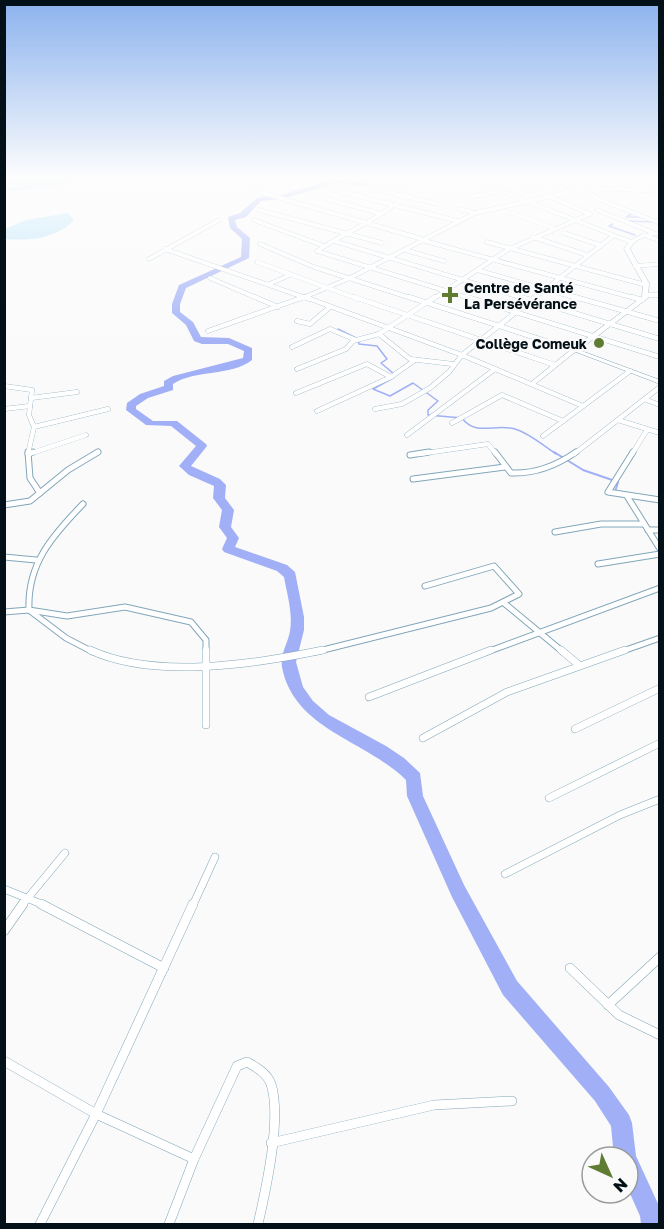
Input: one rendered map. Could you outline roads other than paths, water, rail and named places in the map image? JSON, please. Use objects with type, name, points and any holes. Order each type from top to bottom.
[{"type":"main road","points":[[574,351],[644,298],[646,285],[628,253],[631,242],[649,234]]},
{"type":"main road","points":[[574,351],[660,382]]},
{"type":"street","points":[[149,259],[192,234]]},
{"type":"street","points":[[293,234],[324,246]]},
{"type":"street","points":[[344,234],[317,251],[660,357]]},
{"type":"street","points":[[346,234],[382,243]]},
{"type":"street","points":[[406,234],[493,260],[644,298],[660,295]]},
{"type":"street","points":[[208,331],[305,297],[350,278],[431,234]]},
{"type":"street","points":[[297,369],[346,349],[356,340],[379,334],[509,249],[540,234]]},
{"type":"street","points":[[568,234],[600,245]]},
{"type":"street","points":[[609,234],[631,242]]},
{"type":"street","points":[[645,235],[660,241]]},
{"type":"street","points":[[375,409],[402,404],[421,391],[430,388],[449,372],[462,355],[501,327],[613,236]]},
{"type":"street","points":[[533,237],[587,255]]},
{"type":"street","points":[[334,241],[660,339]]},
{"type":"street","points":[[487,242],[646,285]]},
{"type":"street","points":[[260,244],[304,263],[574,351]]},
{"type":"street","points":[[165,249],[223,267],[462,355],[583,406]]},
{"type":"street","points":[[404,250],[444,261]]},
{"type":"street","points":[[257,262],[406,316],[555,365]]},
{"type":"street","points":[[635,266],[660,264]]},
{"type":"street","points":[[477,270],[660,321]]},
{"type":"street","points":[[269,284],[290,274]]},
{"type":"street","points":[[210,278],[278,307]]},
{"type":"street","points":[[297,321],[310,324],[330,307]]},
{"type":"street","points":[[292,347],[330,329],[356,340]]},
{"type":"street","points":[[379,334],[402,354],[416,360],[453,364]]},
{"type":"street","points":[[532,384],[574,351]]},
{"type":"street","points":[[317,411],[391,377],[416,360]]},
{"type":"street","points":[[296,393],[367,364],[391,377]]},
{"type":"street","points":[[406,435],[495,369]]},
{"type":"street","points":[[543,436],[630,371]]},
{"type":"street","points":[[4,386],[32,390],[29,415],[34,427],[28,454],[30,478],[40,493]]},
{"type":"street","points":[[410,454],[485,444],[490,446],[505,467],[516,474],[556,466],[660,387]]},
{"type":"street","points":[[31,398],[76,392]]},
{"type":"street","points":[[452,423],[502,395],[562,421]]},
{"type":"street","points":[[644,399],[660,405]]},
{"type":"street","points":[[4,409],[30,406]]},
{"type":"street","points":[[34,427],[108,409]]},
{"type":"street","points":[[618,420],[660,434]]},
{"type":"street","points":[[647,430],[608,492],[657,500],[660,492]]},
{"type":"street","points":[[28,454],[86,435]]},
{"type":"street","points":[[4,505],[26,503],[68,470],[98,452]]},
{"type":"street","points":[[413,479],[505,467]]},
{"type":"street","points":[[598,564],[660,551],[627,496]]},
{"type":"street","points":[[83,504],[50,539],[36,560],[28,586],[29,610],[52,629],[113,660],[157,668],[206,665],[296,654],[429,624],[504,603],[519,594],[494,566],[425,586]]},
{"type":"street","points":[[555,532],[601,524],[660,530]]},
{"type":"street","points":[[4,557],[36,560]]},
{"type":"street","points":[[369,697],[540,631],[588,615],[622,599],[660,588]]},
{"type":"street","points":[[504,603],[579,665]]},
{"type":"street","points":[[4,612],[29,610],[67,616],[117,606],[183,618],[196,626],[206,640],[206,725]]},
{"type":"street","points":[[423,738],[499,696],[579,665],[660,638]]},
{"type":"street","points":[[575,729],[660,688]]},
{"type":"street","points":[[549,798],[660,743]]},
{"type":"street","points":[[505,874],[620,815],[660,799]]},
{"type":"street","points":[[4,931],[28,897],[65,853]]},
{"type":"street","points":[[39,1224],[96,1114],[215,856]]},
{"type":"street","points":[[4,889],[28,897],[164,968]]},
{"type":"street","points":[[608,1005],[660,957]]},
{"type":"street","points":[[570,968],[608,1005],[637,1027],[660,1035]]},
{"type":"street","points":[[4,1061],[96,1114],[194,1159]]},
{"type":"street","points":[[169,1224],[194,1159],[237,1066],[242,1063],[251,1064],[271,1082],[273,1093],[271,1143],[258,1224]]},
{"type":"street","points":[[271,1143],[434,1105],[512,1101]]},
{"type":"waterway","points":[[242,234],[246,238],[245,258],[182,287],[176,304],[176,313],[190,324],[197,339],[229,341],[249,350],[247,360],[238,364],[185,374],[168,383],[169,388],[144,396],[131,405],[131,410],[150,423],[173,423],[202,446],[185,466],[193,473],[212,479],[220,485],[219,498],[228,510],[225,527],[233,538],[228,549],[282,568],[290,575],[297,623],[289,666],[296,688],[308,705],[323,719],[380,751],[414,778],[415,796],[458,891],[510,988],[602,1094],[621,1123],[624,1145]]},
{"type":"waterway","points":[[338,329],[358,339],[359,344],[377,346],[387,359],[381,363],[394,374]]},
{"type":"waterway","points":[[393,378],[373,389],[390,396],[413,383],[438,401],[428,410],[428,415],[462,418],[473,427],[515,429],[556,454]]},
{"type":"waterway","points":[[554,452],[583,470],[618,482],[615,492]]},
{"type":"waterway","points":[[640,1191],[651,1215],[652,1224]]},
{"type":"place","name":"Centre de Santé La Persévérance","points":[[450,295]]},
{"type":"place","name":"Collège Comeuk","points":[[599,343]]}]
